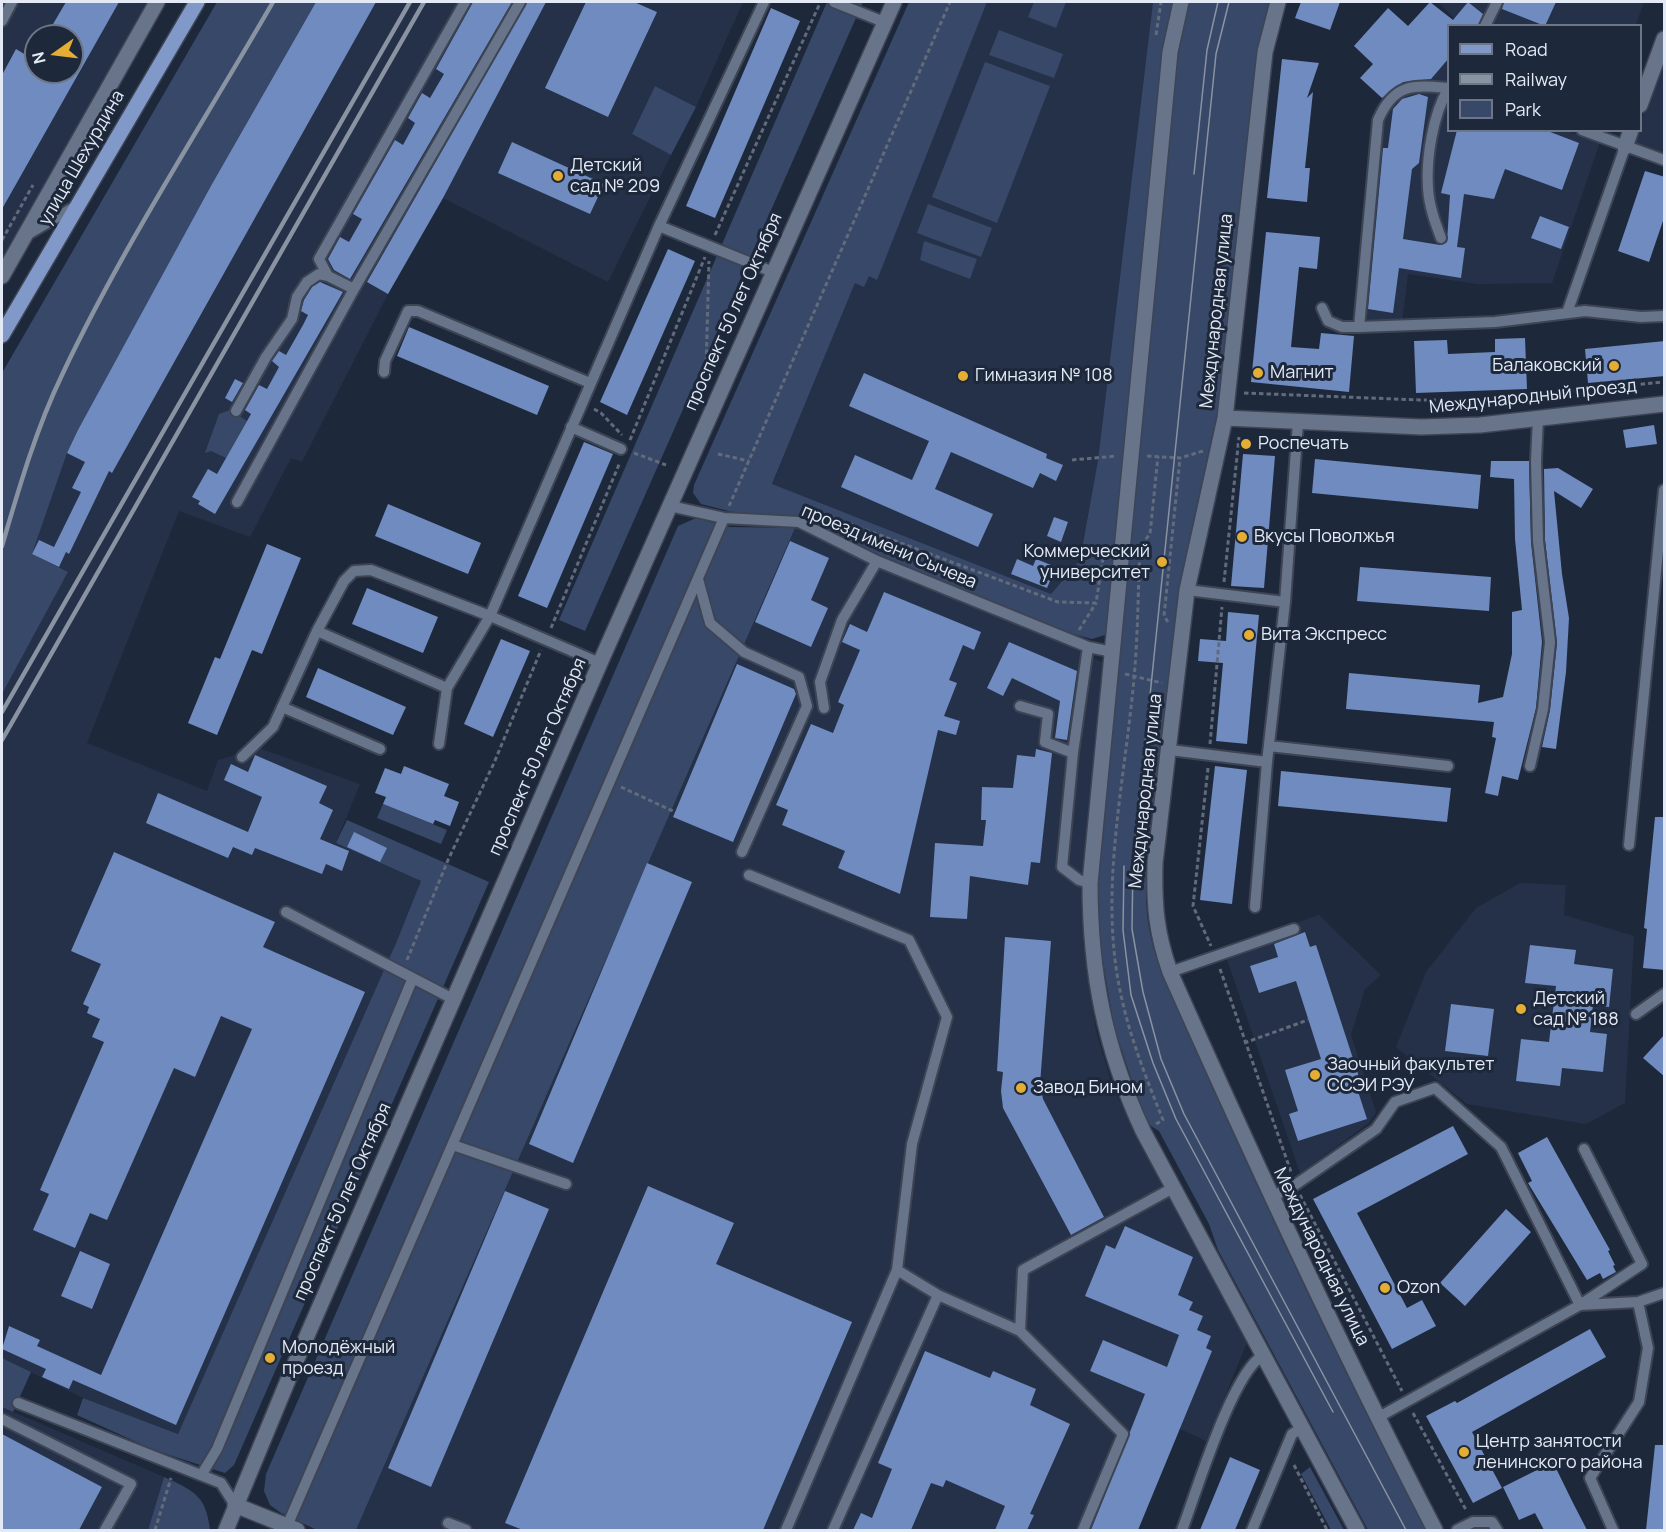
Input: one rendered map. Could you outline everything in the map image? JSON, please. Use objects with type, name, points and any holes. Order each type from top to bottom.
[{"type":"main road","name":"улица Шехурдина","points":[[2,335],[196,2]]},
{"type":"street","points":[[2,276],[157,2]]},
{"type":"street","name":"проспект 50 лет Октября","points":[[226,1530],[453,999],[894,2]]},
{"type":"street","points":[[1181,2],[1170,52],[1090,884],[1094,961],[1106,1029],[1121,1084],[1173,1188],[1357,1530]]},
{"type":"street","name":"Международная улица","points":[[1278,2],[1265,52],[1225,418],[1187,590],[1155,863],[1154,906],[1158,937],[1170,972],[1270,1198],[1377,1418],[1435,1530]]},
{"type":"street","points":[[1642,102],[1665,39]]},
{"type":"street","points":[[1625,147],[1630,132]]},
{"type":"street","name":"Международный проезд","points":[[1225,418],[1421,427],[1538,418],[1665,404]]},
{"type":"street","points":[[235,1505],[292,1528]]},
{"type":"lane","points":[[2,21],[12,2]]},
{"type":"lane","points":[[328,276],[319,259],[465,2]]},
{"type":"lane","points":[[237,502],[354,289],[520,2]]},
{"type":"lane","points":[[439,744],[447,688],[490,616],[659,226],[764,2]]},
{"type":"lane","points":[[834,2],[884,22]]},
{"type":"lane","points":[[1486,24],[1497,2]]},
{"type":"lane","points":[[1359,327],[1378,120],[1385,105],[1406,88],[1419,86],[1447,89]]},
{"type":"lane","points":[[1441,238],[1432,213],[1428,188],[1439,104],[1447,92]]},
{"type":"lane","points":[[1587,132],[1665,160]]},
{"type":"lane","points":[[1567,313],[1625,147]]},
{"type":"lane","points":[[24,237],[76,206]]},
{"type":"lane","points":[[659,226],[773,272]]},
{"type":"lane","points":[[236,411],[266,357],[292,319],[297,297],[307,282],[319,274],[354,289]]},
{"type":"lane","points":[[1322,308],[1328,321],[1342,327],[1495,322],[1586,310],[1641,317],[1665,316]]},
{"type":"lane","points":[[384,372],[385,361],[408,311],[418,312],[590,383]]},
{"type":"lane","points":[[1530,766],[1543,709],[1550,642],[1538,541],[1536,461],[1538,418]]},
{"type":"lane","points":[[1255,907],[1267,762],[1285,602],[1298,422]]},
{"type":"lane","points":[[571,427],[623,449]]},
{"type":"lane","points":[[1629,845],[1665,490]]},
{"type":"lane","name":"проезд имени Сычева","points":[[670,506],[724,518],[799,522],[877,561],[1088,647],[1113,652]]},
{"type":"lane","points":[[292,1528],[453,1145],[724,518]]},
{"type":"lane","points":[[824,708],[820,682],[842,620],[877,561]]},
{"type":"lane","points":[[242,757],[273,726],[317,631],[344,581],[354,571],[370,570],[490,616],[600,663]]},
{"type":"lane","points":[[698,579],[710,623],[744,652],[799,677],[807,706],[742,852]]},
{"type":"lane","points":[[1187,590],[1285,602]]},
{"type":"lane","points":[[317,631],[447,688]]},
{"type":"lane","points":[[1088,647],[1073,753],[1062,867],[1079,880],[1090,884]]},
{"type":"lane","points":[[1020,706],[1047,714],[1045,742],[1073,753]]},
{"type":"lane","points":[[282,707],[380,749]]},
{"type":"lane","points":[[1269,746],[1448,766]]},
{"type":"lane","points":[[1170,750],[1267,762]]},
{"type":"lane","points":[[748,875],[909,940],[947,1017],[912,1144],[897,1270],[786,1530]]},
{"type":"lane","points":[[286,912],[412,980],[453,999]]},
{"type":"lane","points":[[1170,972],[1215,954],[1294,929]]},
{"type":"lane","points":[[202,1474],[217,1449],[412,980]]},
{"type":"lane","points":[[1636,1014],[1665,994]]},
{"type":"lane","points":[[1270,1198],[1295,1185],[1376,1129],[1395,1102],[1435,1088],[1501,1147],[1580,1305]]},
{"type":"lane","points":[[453,1145],[566,1184]]},
{"type":"lane","points":[[1377,1418],[1580,1305],[1642,1264],[1584,1149]]},
{"type":"lane","points":[[1020,1331],[1023,1270],[1173,1188]]},
{"type":"lane","points":[[897,1270],[938,1295],[1020,1331],[1123,1434],[1083,1530]]},
{"type":"lane","points":[[1580,1305],[1638,1302],[1665,1293]]},
{"type":"lane","points":[[833,1530],[938,1295]]},
{"type":"lane","points":[[1613,1530],[1590,1478],[1639,1402],[1648,1348],[1638,1302]]},
{"type":"lane","points":[[1182,1530],[1237,1386],[1252,1362],[1262,1356]]},
{"type":"lane","points":[[18,1403],[176,1466],[202,1474],[221,1483],[235,1505]]},
{"type":"lane","points":[[2,1419],[131,1484],[105,1530]]},
{"type":"lane","points":[[1252,1530],[1292,1434],[1302,1428]]},
{"type":"lane","points":[[448,1522],[466,1530]]},
{"type":"lane","points":[[1457,1530],[1473,1522],[1492,1522],[1497,1530]]},
{"type":"path","points":[[582,403],[601,413],[629,442],[709,247],[821,2]]},
{"type":"path","points":[[724,518],[950,2]]},
{"type":"path","points":[[706,369],[709,247]]},
{"type":"path","points":[[1242,393],[1476,400],[1665,382]]},
{"type":"path","points":[[1072,460],[1133,455],[1180,458],[1220,447],[1237,449],[1193,906],[1215,954],[1295,1185],[1407,1401],[1473,1522]]},
{"type":"path","points":[[623,449],[666,465]]},
{"type":"path","points":[[718,454],[748,461]]},
{"type":"path","points":[[1114,468],[1115,456]]},
{"type":"path","points":[[1158,456],[1149,534],[1140,546],[1134,677],[1113,859],[1113,910],[1121,995],[1146,1077],[1163,1120]]},
{"type":"path","points":[[1172,627],[1164,616],[1180,458]]},
{"type":"path","points":[[412,980],[406,958],[546,640],[620,460]]},
{"type":"path","points":[[799,522],[805,507],[1058,602],[1096,603]]},
{"type":"path","points":[[1072,640],[1096,603],[1105,549]]},
{"type":"path","points":[[1112,669],[1134,677],[1166,684]]},
{"type":"path","points":[[611,783],[675,812]]},
{"type":"path","points":[[1244,1043],[1308,1020]]},
{"type":"path","points":[[155,1530],[176,1466]]},
{"type":"shaded area","points":[[2,2],[149,2],[2,261]]},
{"type":"shaded area","points":[[316,2],[743,2],[696,107],[655,86],[632,134],[671,155],[608,282],[443,198],[388,294],[302,462],[291,458],[250,537],[179,511],[87,743],[207,791],[218,760],[259,748],[360,784],[336,843],[421,881],[396,943],[178,1434],[83,1398],[2,1358],[2,694],[68,572],[32,554],[67,453],[212,184]]},
{"type":"shaded area","name":"Гимназия № 108","points":[[987,2],[1153,2],[1098,460],[1080,560],[1051,594],[772,485],[855,283],[869,276],[877,279]]},
{"type":"shaded area","points":[[1438,2],[1644,2],[1636,24],[1449,24],[1454,18]]},
{"type":"shaded area","points":[[1447,27],[1447,132],[1570,132],[1600,142],[1552,283],[1477,284],[1408,274],[1402,322],[1365,320],[1387,95]]},
{"type":"shaded area","points":[[1664,52],[1664,153],[1634,142],[1638,132],[1642,132],[1642,119]]},
{"type":"shaded area","points":[[795,528],[880,567],[1015,622],[1102,662],[1104,674],[1083,893],[1083,944],[1096,1031],[1113,1088],[1247,1343],[1206,1441],[1180,1429],[1138,1530],[356,1530]]},
{"type":"shaded area","name":"Детский сад № 188","points":[[1520,883],[1566,885],[1564,915],[1634,936],[1625,1103],[1586,1124],[1467,1104],[1396,1047],[1426,972],[1476,908]]},
{"type":"shaded area","name":"Заочный факультет ССЭИ РЭУ","points":[[1319,915],[1381,975],[1365,989],[1351,1035],[1376,1112],[1369,1123],[1300,1173],[1223,948]]},
{"type":"shaded area","points":[[2,1407],[164,1477],[148,1530],[2,1530]]},
{"type":"green space","points":[[217,2],[316,2],[212,184],[67,453],[32,554],[68,572],[2,694],[2,373]]},
{"type":"green space","points":[[827,2],[863,2],[585,631],[559,620]]},
{"type":"green space","points":[[909,2],[987,2],[877,280],[869,276],[864,287],[855,283],[772,484],[1051,594],[1080,560],[1098,460],[1153,2],[1174,2],[1111,626],[1105,635],[1092,639],[1051,628],[879,557],[797,516],[733,512],[701,504],[693,493],[694,485]]},
{"type":"green space","points":[[1034,2],[1066,2],[1056,28],[1028,17]]},
{"type":"green space","points":[[1188,2],[1269,2],[1257,51],[1217,414],[1179,587],[1147,861],[1148,920],[1153,947],[1163,977],[1226,1117],[1323,1325],[1426,1530],[1368,1530],[1218,1250],[1209,1224],[1159,1131],[1148,1124],[1114,1027],[1099,938],[1099,877],[1176,54]]},
{"type":"green space","points":[[999,30],[1063,54],[1054,78],[989,55]]},
{"type":"green space","points":[[985,62],[1050,86],[997,223],[932,197]]},
{"type":"green space","points":[[655,86],[696,107],[671,155],[632,134]]},
{"type":"green space","points":[[928,204],[992,228],[981,257],[917,233]]},
{"type":"green space","points":[[924,241],[977,259],[970,279],[920,260]]},
{"type":"green space","points":[[230,410],[247,421],[226,458],[211,451],[205,453],[219,414]]},
{"type":"green space","points":[[696,518],[730,527],[795,528],[356,1530],[317,1530],[281,1513],[270,1505],[264,1491],[266,1474],[678,526]]},
{"type":"green space","points":[[383,804],[447,830],[441,844],[377,818]]},
{"type":"green space","points":[[347,820],[489,882],[234,1465],[225,1473],[154,1450],[77,1415],[83,1398],[178,1434],[396,943],[421,881],[336,843]]},
{"type":"green space","points":[[2,1358],[31,1372],[13,1412],[2,1407]]},
{"type":"green space","points":[[1310,1467],[1344,1530],[1331,1530],[1301,1474]]},
{"type":"green space","points":[[164,1477],[197,1496],[205,1509],[210,1530],[148,1530]]},
{"type":"building","points":[[66,2],[119,2],[84,64],[84,24],[53,24]]},
{"type":"building","points":[[316,2],[376,2],[112,473],[109,471],[69,554],[66,552],[59,567],[32,554],[39,540],[54,547],[81,492],[72,488],[85,462],[67,453],[78,430],[212,184]]},
{"type":"building","points":[[473,2],[512,2],[350,279],[334,270],[328,259],[340,237],[349,242],[362,219],[353,214],[395,140],[403,145],[415,123],[408,118],[422,93],[430,98],[444,74],[436,69]]},
{"type":"building","points":[[527,2],[546,2],[443,198],[388,294],[367,282]]},
{"type":"building","points":[[586,2],[634,2],[657,12],[608,117],[545,88]]},
{"type":"building","points":[[1301,2],[1340,2],[1330,30],[1295,18]]},
{"type":"building","points":[[1430,2],[1453,20],[1468,2],[1483,14],[1479,24],[1447,24],[1447,60],[1431,79],[1403,82],[1382,98],[1360,78],[1373,64],[1354,46],[1388,8],[1408,26]]},
{"type":"building","points":[[1504,2],[1556,2],[1546,24],[1540,24],[1502,9]]},
{"type":"building","points":[[771,8],[800,21],[715,218],[686,206]]},
{"type":"building","points":[[16,49],[24,54],[24,84],[73,84],[2,209],[2,75]]},
{"type":"building","points":[[1282,59],[1319,63],[1307,98],[1313,92],[1305,168],[1310,168],[1307,202],[1267,198]]},
{"type":"building","points":[[1419,94],[1428,97],[1419,163],[1412,169],[1403,239],[1440,245],[1447,242],[1450,195],[1441,193],[1456,132],[1550,132],[1579,143],[1562,190],[1505,169],[1494,199],[1464,194],[1457,247],[1465,248],[1461,278],[1399,268],[1393,313],[1368,309],[1383,148],[1388,148],[1393,109],[1402,99]]},
{"type":"building","points":[[512,142],[604,184],[590,214],[498,173]]},
{"type":"building","points":[[1645,171],[1665,177],[1665,215],[1649,262],[1618,251]]},
{"type":"building","points":[[1540,216],[1569,227],[1561,249],[1531,238]]},
{"type":"building","points":[[1266,232],[1320,237],[1317,269],[1299,267],[1291,347],[1319,349],[1321,333],[1354,336],[1349,392],[1251,382]]},
{"type":"building","points":[[668,249],[695,261],[627,415],[600,402]]},
{"type":"building","points":[[320,282],[343,292],[215,514],[198,504],[200,501],[192,497],[208,469],[217,474],[251,414],[245,410],[259,385],[267,389],[279,367],[272,361],[279,351],[286,355],[308,315],[301,311],[304,300],[312,287]]},
{"type":"building","points":[[409,327],[549,386],[537,415],[397,356]]},
{"type":"building","points":[[1525,338],[1527,389],[1416,393],[1414,341],[1447,340],[1448,354],[1495,352],[1495,339]]},
{"type":"building","points":[[1665,341],[1665,376],[1588,383],[1585,349]]},
{"type":"building","points":[[864,373],[1047,454],[1046,458],[1063,465],[1056,481],[1040,473],[1033,488],[951,452],[935,489],[993,514],[978,547],[841,487],[855,455],[912,480],[929,441],[849,406]]},
{"type":"building","points":[[235,379],[243,383],[232,402],[225,398]]},
{"type":"building","points":[[1654,425],[1657,444],[1626,448],[1623,430]]},
{"type":"building","points":[[584,442],[613,454],[547,608],[518,596]]},
{"type":"building","points":[[1243,454],[1275,456],[1264,588],[1231,586]]},
{"type":"building","points":[[1315,459],[1481,475],[1478,509],[1312,493]]},
{"type":"building","points":[[1491,461],[1529,461],[1531,542],[1542,642],[1536,708],[1518,780],[1502,776],[1498,796],[1485,793],[1496,738],[1492,737],[1494,722],[1346,709],[1349,673],[1480,685],[1478,703],[1503,697],[1512,654],[1512,612],[1522,610],[1515,539],[1514,479],[1490,477]]},
{"type":"building","points":[[1558,468],[1593,489],[1581,508],[1554,491],[1569,618],[1566,672],[1556,749],[1542,747],[1550,710],[1557,643],[1545,540],[1544,469]]},
{"type":"building","points":[[388,504],[481,543],[468,574],[375,536]]},
{"type":"building","points":[[1054,517],[1068,522],[1061,542],[1047,536]]},
{"type":"building","points":[[790,541],[829,558],[811,600],[828,608],[811,647],[755,622]]},
{"type":"building","points":[[267,544],[301,558],[262,654],[252,650],[217,735],[188,723],[215,657],[220,659]]},
{"type":"building","points":[[1017,559],[1033,566],[1036,559],[1056,567],[1047,588],[1011,574]]},
{"type":"building","points":[[1360,567],[1491,577],[1489,611],[1357,601]]},
{"type":"building","points":[[367,588],[438,617],[423,653],[352,624]]},
{"type":"building","points":[[884,592],[981,632],[974,650],[963,645],[949,680],[957,683],[944,716],[960,721],[956,735],[938,730],[900,894],[838,868],[845,851],[782,825],[788,810],[776,805],[811,724],[833,733],[844,705],[838,702],[860,650],[842,642],[850,624],[867,632]]},
{"type":"building","points":[[1228,612],[1259,615],[1247,744],[1216,741],[1223,663],[1198,661],[1200,639],[1226,641]]},
{"type":"building","points":[[501,639],[530,651],[493,737],[464,724]]},
{"type":"building","points":[[1009,642],[1077,671],[1067,740],[1055,738],[1060,701],[1012,678],[1003,696],[987,688]]},
{"type":"building","points":[[737,664],[794,689],[796,694],[733,842],[673,817]]},
{"type":"building","points":[[318,668],[406,707],[393,735],[306,697]]},
{"type":"building","points":[[1036,749],[1052,753],[1040,863],[1031,862],[1028,885],[970,876],[967,919],[930,917],[935,843],[983,846],[986,820],[981,820],[982,787],[1013,788],[1017,755],[1035,757]]},
{"type":"building","points":[[255,755],[327,786],[319,803],[333,810],[320,839],[349,851],[342,871],[326,864],[322,874],[255,848],[252,855],[233,847],[228,858],[146,823],[158,793],[248,832],[262,797],[224,780],[231,764],[248,772]]},
{"type":"building","points":[[404,766],[449,784],[444,796],[459,802],[450,826],[435,820],[433,824],[383,804],[386,797],[375,793],[385,768],[401,774]]},
{"type":"building","points":[[1215,766],[1247,770],[1232,904],[1200,900]]},
{"type":"building","points":[[1281,771],[1451,788],[1447,822],[1278,806]]},
{"type":"building","points":[[1655,817],[1665,817],[1665,970],[1643,968],[1647,929],[1644,928]]},
{"type":"building","points":[[354,832],[387,848],[380,862],[347,847]]},
{"type":"building","points":[[114,852],[275,922],[263,947],[365,992],[176,1425],[73,1380],[69,1389],[42,1377],[46,1369],[2,1349],[9,1326],[40,1340],[37,1346],[101,1375],[252,1029],[221,1016],[195,1077],[174,1068],[107,1220],[90,1213],[75,1248],[33,1230],[49,1194],[40,1190],[104,1042],[92,1037],[100,1019],[87,1013],[89,1007],[83,1004],[101,964],[71,951]]},
{"type":"building","points":[[647,863],[692,882],[573,1163],[529,1144]]},
{"type":"building","points":[[1305,932],[1310,947],[1316,945],[1359,1077],[1354,1079],[1367,1119],[1298,1141],[1289,1114],[1298,1111],[1285,1070],[1321,1059],[1296,981],[1259,993],[1250,966],[1278,957],[1274,944]]},
{"type":"building","name":"Завод Бином","points":[[1005,937],[1051,941],[1040,1084],[1043,1099],[1104,1217],[1071,1235],[1003,1108],[1001,1091],[1003,1072],[997,1071]]},
{"type":"building","points":[[1530,945],[1576,950],[1574,964],[1613,969],[1609,1007],[1593,1005],[1590,1032],[1607,1034],[1603,1072],[1562,1068],[1560,1086],[1516,1081],[1521,1039],[1549,1042],[1556,986],[1525,983]]},
{"type":"building","points":[[1451,1004],[1494,1009],[1488,1056],[1445,1051]]},
{"type":"building","points":[[1665,1034],[1665,1077],[1643,1058]]},
{"type":"building","points":[[1453,1126],[1468,1154],[1357,1213],[1407,1308],[1422,1300],[1436,1326],[1392,1349],[1313,1199]]},
{"type":"building","points":[[1547,1137],[1610,1250],[1608,1251],[1616,1272],[1603,1279],[1600,1273],[1587,1280],[1528,1183],[1532,1181],[1518,1153]]},
{"type":"building","points":[[648,1186],[734,1223],[716,1264],[852,1322],[763,1530],[523,1530],[505,1523]]},
{"type":"building","points":[[505,1191],[549,1209],[431,1487],[388,1468]]},
{"type":"building","points":[[1506,1209],[1531,1232],[1465,1306],[1440,1283]]},
{"type":"building","points":[[1125,1226],[1193,1257],[1178,1295],[1193,1302],[1189,1310],[1203,1316],[1197,1330],[1211,1336],[1206,1348],[1212,1351],[1138,1530],[1091,1530],[1145,1394],[1090,1371],[1103,1340],[1167,1367],[1179,1335],[1085,1296],[1106,1245],[1115,1249]]},
{"type":"building","points":[[80,1251],[110,1264],[92,1309],[61,1296]]},
{"type":"building","points":[[1590,1329],[1606,1357],[1472,1432],[1502,1488],[1473,1503],[1426,1416],[1455,1401],[1457,1403]]},
{"type":"building","points":[[925,1351],[990,1378],[993,1371],[1036,1389],[1030,1405],[1070,1424],[1030,1514],[1034,1515],[1027,1530],[995,1530],[1005,1506],[946,1480],[943,1487],[931,1483],[911,1530],[853,1530],[861,1513],[872,1518],[892,1469],[878,1463]]},
{"type":"building","points":[[2,1434],[102,1487],[79,1530],[2,1530]]},
{"type":"building","points":[[1655,1445],[1665,1445],[1665,1530],[1646,1530]]},
{"type":"building","points":[[1230,1457],[1260,1470],[1235,1530],[1200,1530]]},
{"type":"building","points":[[1553,1462],[1587,1530],[1544,1530],[1535,1513],[1519,1520],[1503,1487]]},
{"type":"tram line","points":[[1194,174],[1207,50],[1218,2]]},
{"type":"tram line","points":[[1229,2],[1216,54],[1133,861],[1132,929],[1143,992],[1161,1059],[1184,1114],[1406,1530]]},
{"type":"tram line","points":[[1124,866],[1123,930],[1131,995],[1153,1063],[1176,1119],[1333,1412]]},
{"type":"railway","points":[[2,546],[36,438],[62,375],[137,233],[273,2]]},
{"type":"railway","points":[[2,712],[410,2]]},
{"type":"railway","points":[[2,740],[424,2]]},
{"type":"place","name":"Детский сад № 209","points":[[558,176]]},
{"type":"place","name":"Балаковский","points":[[1614,366]]},
{"type":"place","name":"Магнит","points":[[1258,373]]},
{"type":"place","name":"Гимназия № 108","points":[[963,376]]},
{"type":"place","name":"Роспечать","points":[[1246,444]]},
{"type":"place","name":"Вкусы Поволжья","points":[[1242,537]]},
{"type":"place","name":"Коммерческий университет","points":[[1162,562]]},
{"type":"place","name":"Вита Экспресс","points":[[1249,635]]},
{"type":"place","name":"Детский сад № 188","points":[[1521,1009]]},
{"type":"place","name":"Заочный факультет ССЭИ РЭУ","points":[[1315,1075]]},
{"type":"place","name":"Завод Бином","points":[[1021,1088]]},
{"type":"place","name":"Ozon","points":[[1385,1288]]},
{"type":"place","name":"Молодёжный проезд","points":[[270,1358]]},
{"type":"place","name":"Центр занятости ленинского района","points":[[1464,1452]]}]
